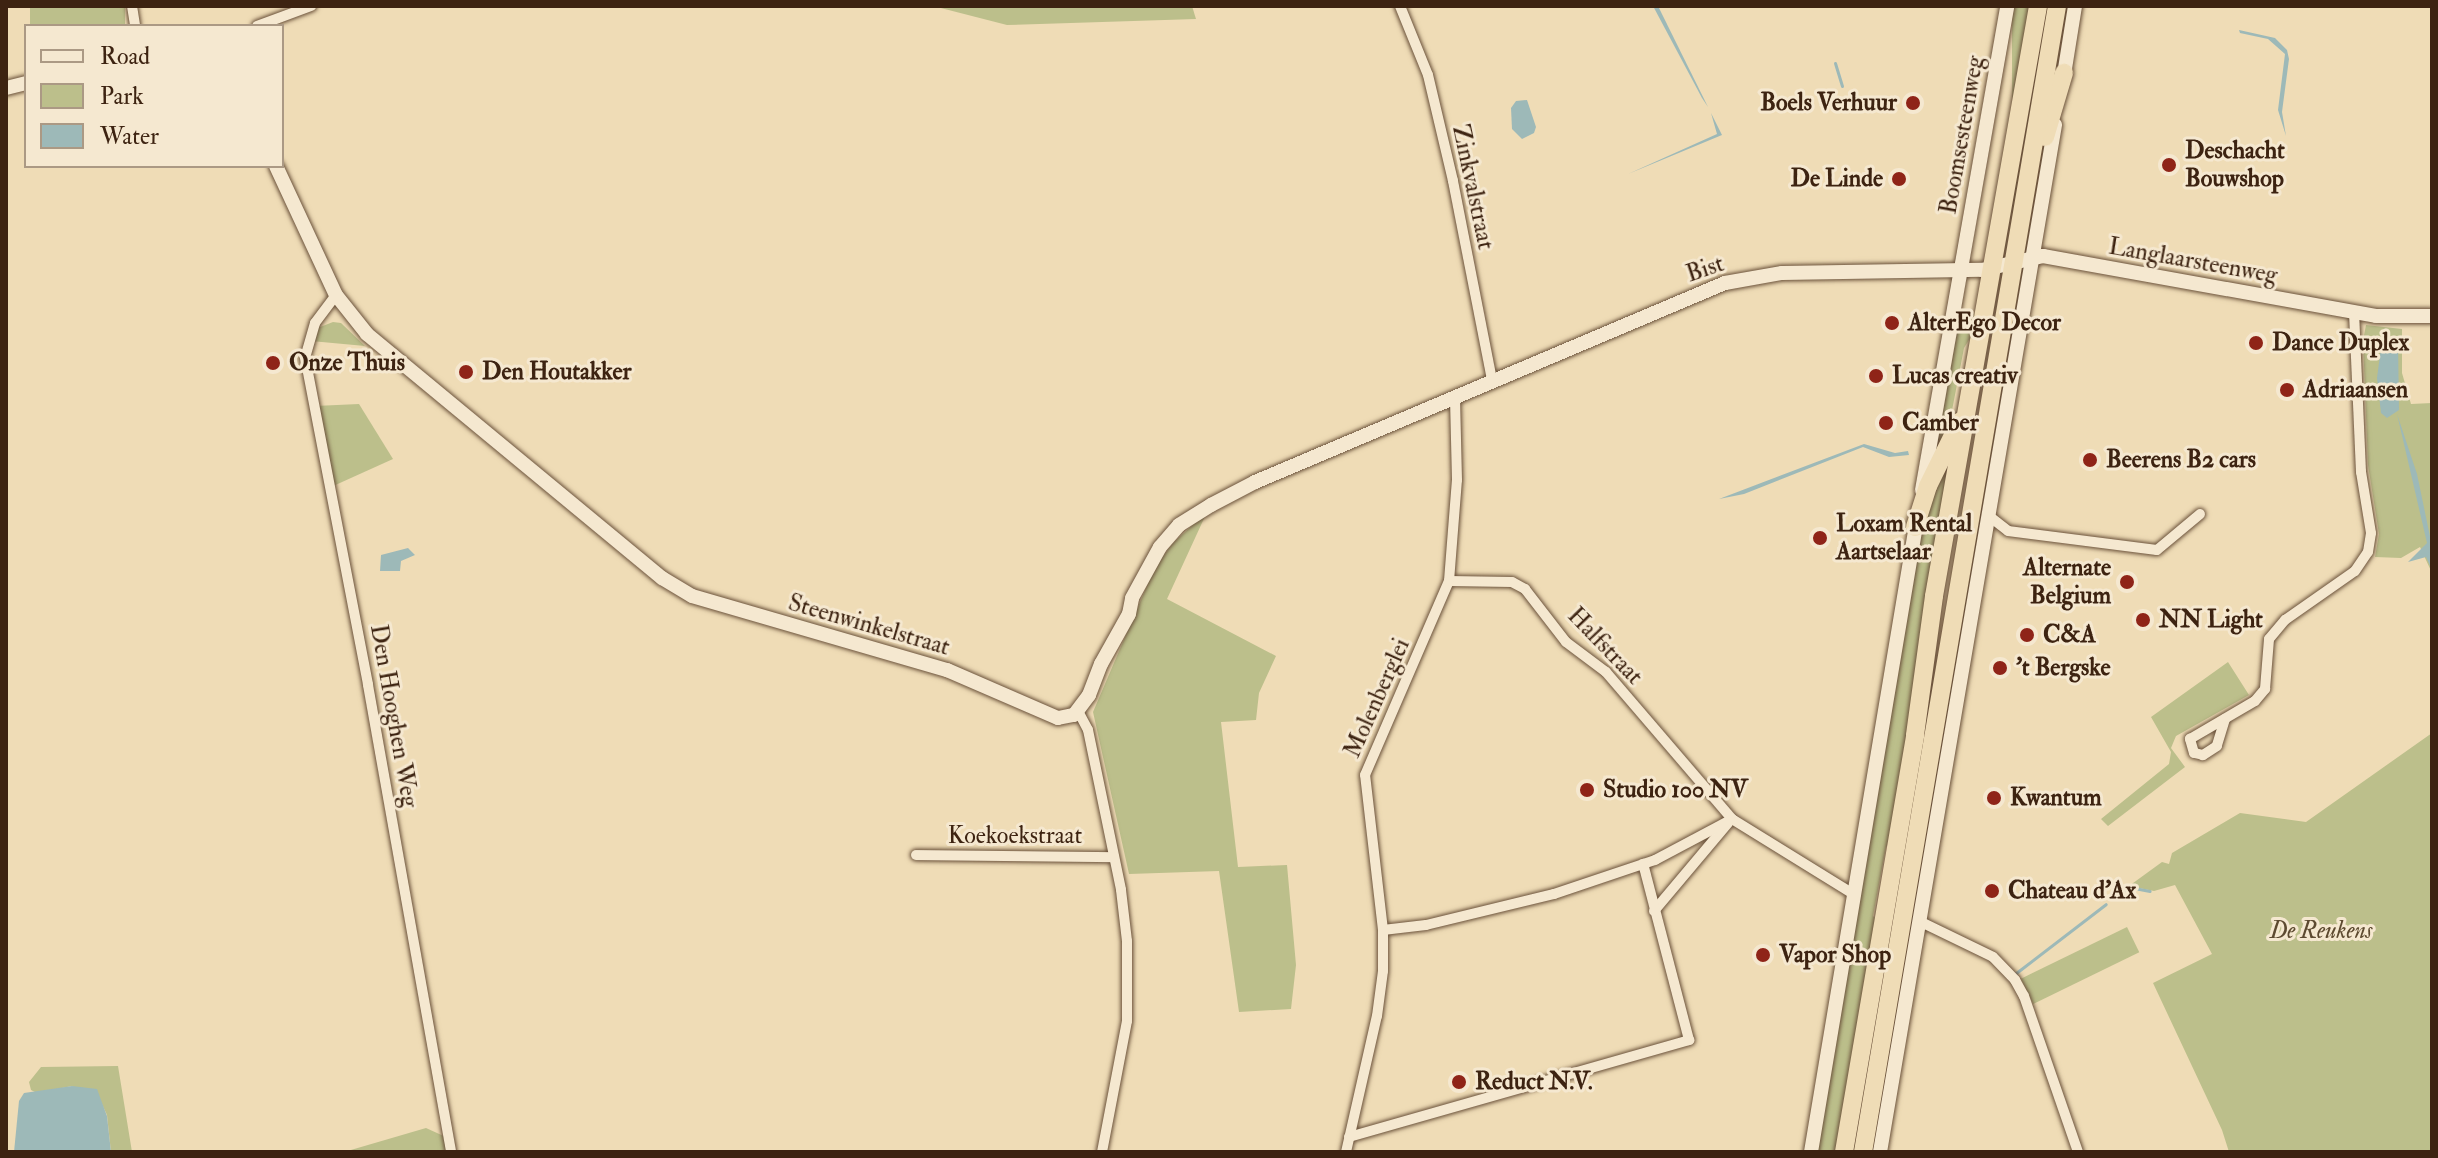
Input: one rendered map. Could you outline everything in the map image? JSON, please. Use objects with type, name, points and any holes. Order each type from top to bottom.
[{"type":"highway","points":[[1844,1152],[1918,715],[1934,596],[2038,6]]},
{"type":"highway","points":[[1863,1152],[2057,6]]},
{"type":"highway","points":[[2031,160],[2046,136],[2064,73]]},
{"type":"highway","points":[[1915,527],[1928,486],[1968,409]]},
{"type":"highway","points":[[1870,1109],[1872,1152]]},
{"type":"street","points":[[262,24],[311,6]]},
{"type":"street","name":"Zinkvalstraat","points":[[1400,6],[1428,75],[1453,181],[1492,380]]},
{"type":"street","name":"Boomsesteenweg","points":[[1811,1152],[1915,527],[1954,272],[2007,6]]},
{"type":"street","points":[[1880,1152],[2075,6]]},
{"type":"street","name":"Steenwinkelstraat","points":[[277,168],[336,295],[367,334],[633,557],[692,596],[919,661],[1045,715],[1058,718],[1078,711]]},
{"type":"street","name":"Langlaarsteenweg","points":[[1954,272],[1994,268],[2033,257],[2354,312],[2388,317],[2432,316]]},
{"type":"street","name":"Bist","points":[[1492,380],[1709,289],[1743,279],[1782,273],[1954,272]]},
{"type":"street","name":"Den Hooghen Weg","points":[[336,295],[315,323],[305,357],[368,685],[451,1152]]},
{"type":"street","points":[[2225,719],[2255,701],[2265,689],[2269,639],[2285,620],[2355,571],[2368,552],[2371,533],[2361,472],[2354,312]]},
{"type":"street","points":[[1078,711],[1116,640],[1148,565],[1179,525],[1255,482],[1492,380]]},
{"type":"street","points":[[1449,581],[1457,480],[1455,398]]},
{"type":"street","points":[[1989,516],[2008,531],[2157,550],[2200,514]]},
{"type":"street","name":"Halfstraat","points":[[1449,581],[1512,582],[1525,589],[1566,642],[1606,672],[1732,819],[1855,895]]},
{"type":"street","name":"Molenberglei","points":[[1346,1152],[1377,1016],[1383,930],[1365,775],[1449,581]]},
{"type":"street","name":"Koekoekstraat","points":[[1078,711],[1088,730],[1114,857],[1127,941],[1127,1021],[1102,1152]]},
{"type":"street","points":[[1383,930],[1426,925],[1554,894],[1643,864],[1732,819]]},
{"type":"street","points":[[1654,911],[1732,819]]},
{"type":"street","name":"Koekoekstraat","points":[[916,855],[1114,857]]},
{"type":"street","points":[[1349,1137],[1689,1040],[1643,864]]},
{"type":"street","points":[[1919,921],[1993,957],[2015,980],[2078,1152]]},
{"type":"green space","points":[[30,6],[125,6],[125,24],[30,24]]},
{"type":"green space","points":[[933,6],[1192,6],[1196,19],[1007,25]]},
{"type":"green space","points":[[2012,6],[2029,6],[2029,217],[2012,217]]},
{"type":"green space","points":[[1960,313],[1976,315],[1972,335],[1964,348],[1949,426],[1935,453]]},
{"type":"green space","points":[[333,322],[341,323],[365,346],[311,341],[315,329]]},
{"type":"green space","points":[[2366,325],[2402,329],[2402,373],[2411,404],[2432,403],[2432,573],[2420,547],[2401,558],[2375,557],[2379,534],[2368,465],[2363,341]]},
{"type":"green space","points":[[359,404],[393,459],[331,487],[315,406]]},
{"type":"green space","points":[[1951,451],[1890,843],[1886,847],[1873,916],[1877,920],[1837,1152],[1817,1152],[1927,503]]},
{"type":"green space","points":[[1207,512],[1167,599],[1276,656],[1259,693],[1256,720],[1221,722],[1238,867],[1287,865],[1296,965],[1291,1009],[1239,1012],[1219,871],[1129,874],[1093,712],[1155,567],[1173,543]]},
{"type":"green space","points":[[2228,662],[2249,695],[2176,736],[2171,748],[2185,767],[2108,826],[2101,819],[2169,764],[2171,752],[2151,717]]},
{"type":"green space","name":"De Reukens","points":[[2432,733],[2432,1152],[2229,1152],[2222,1130],[2153,983],[2212,954],[2175,885],[2154,891],[2129,886],[2162,862],[2169,864],[2172,853],[2240,813],[2306,822]]},
{"type":"green space","points":[[2127,927],[2139,952],[2033,1004],[2021,979]]},
{"type":"green space","points":[[118,1066],[132,1152],[111,1152],[107,1115],[101,1102],[72,1086],[37,1093],[31,1090],[29,1082],[41,1067]]},
{"type":"green space","points":[[426,1128],[448,1138],[451,1152],[344,1152]]},
{"type":"water","points":[[1653,6],[1658,6],[1708,107],[1702,98]]},
{"type":"water","points":[[2239,30],[2275,38],[2287,50],[2289,59],[2282,112],[2286,136],[2278,110],[2285,54],[2268,39],[2240,33]]},
{"type":"water","points":[[1527,100],[1536,127],[1534,133],[1522,139],[1512,129],[1511,108],[1516,101]]},
{"type":"water","points":[[1711,113],[1722,135],[1628,174],[1717,134]]},
{"type":"water","points":[[2382,340],[2398,341],[2399,410],[2387,418],[2381,413],[2377,378]]},
{"type":"water","points":[[2397,414],[2417,474],[2432,546],[2432,570],[2426,557],[2408,562],[2427,543]]},
{"type":"water","points":[[1864,444],[1895,453],[1908,451],[1909,455],[1889,457],[1863,447],[1744,494],[1719,499]]},
{"type":"water","points":[[408,548],[415,555],[401,561],[400,571],[380,571],[381,555]]},
{"type":"water","points":[[72,1086],[97,1089],[107,1116],[111,1152],[14,1152],[19,1101],[24,1093]]},
{"type":"waterway","points":[[1835,63],[1842,86]]},
{"type":"waterway","points":[[2114,898],[2129,887],[2150,891]]},
{"type":"waterway","points":[[2016,973],[2106,904]]},
{"type":"place","name":"Boels Verhuur","points":[[1913,103]]},
{"type":"place","name":"Deschacht Bouwshop","points":[[2169,165]]},
{"type":"place","name":"De Linde","points":[[1899,179]]},
{"type":"place","name":"AlterEgo Decor","points":[[1892,323]]},
{"type":"place","name":"Dance Duplex","points":[[2256,343]]},
{"type":"place","name":"Onze Thuis","points":[[273,363]]},
{"type":"place","name":"Den Houtakker","points":[[466,372]]},
{"type":"place","name":"Lucas creativ","points":[[1876,376]]},
{"type":"place","name":"Adriaansen","points":[[2287,390]]},
{"type":"place","name":"Camber","points":[[1886,423]]},
{"type":"place","name":"Beerens B2 cars","points":[[2090,460]]},
{"type":"place","name":"Loxam Rental Aartselaar","points":[[1820,538]]},
{"type":"place","name":"Alternate Belgium","points":[[2127,582]]},
{"type":"place","name":"NN Light","points":[[2143,620]]},
{"type":"place","name":"C&A","points":[[2027,635]]},
{"type":"place","name":"'t Bergske","points":[[2000,668]]},
{"type":"place","name":"Studio 100 NV","points":[[1587,790]]},
{"type":"place","name":"Kwantum","points":[[1994,798]]},
{"type":"place","name":"Chateau d'Ax","points":[[1992,891]]},
{"type":"place","name":"Vapor Shop","points":[[1763,955]]},
{"type":"place","name":"Reduct N.V.","points":[[1459,1082]]}]
